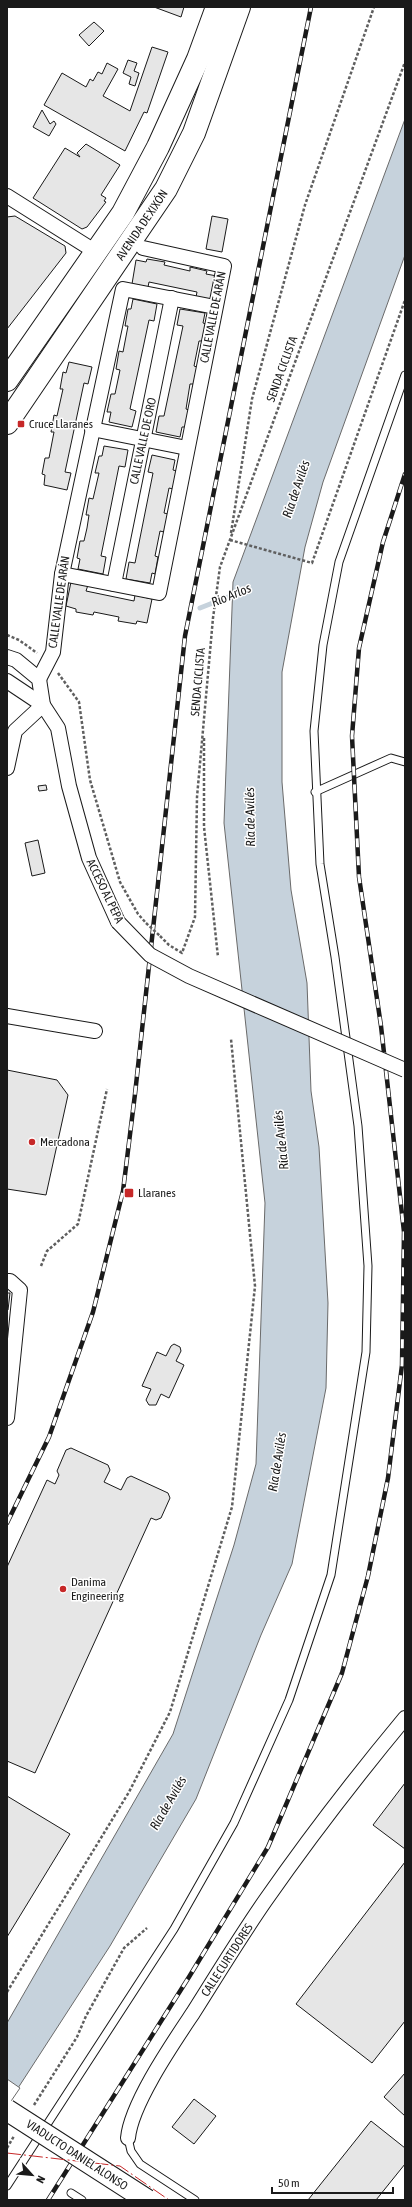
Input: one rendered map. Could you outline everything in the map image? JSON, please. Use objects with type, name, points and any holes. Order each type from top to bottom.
[{"type":"main road","name":"AVENIDA DE XIXÓN","points":[[7,380],[123,214],[158,147],[198,59],[217,7]]},
{"type":"main road","name":"AVENIDA DE XIXÓN","points":[[7,423],[166,189],[194,133],[239,7]]},
{"type":"main road","name":"VIADUCTO DANIEL ALONSO","points":[[7,2110],[147,2200]]},
{"type":"street","points":[[7,197],[96,252]]},
{"type":"street","name":"CALLE VALLE DE ARÁN","points":[[114,584],[159,592],[224,266],[144,248]]},
{"type":"street","name":"CALLE VALLE DE ARÁN","points":[[39,679],[53,652],[62,574],[92,428],[123,289],[172,298]]},
{"type":"street","points":[[172,298],[215,306]]},
{"type":"street","name":"CALLE VALLE DE ORO","points":[[114,584],[172,298]]},
{"type":"street","points":[[92,428],[187,448]]},
{"type":"street","points":[[62,574],[114,584]]},
{"type":"street","points":[[7,657],[16,660],[39,679]]},
{"type":"street","name":"ACCESO AL PEPA","points":[[39,679],[43,705],[58,728],[69,786],[89,858],[118,922],[150,955],[188,976],[405,1070]]},
{"type":"street","points":[[7,681],[43,705],[15,731],[7,768]]},
{"type":"street","points":[[7,1016],[95,1031]]},
{"type":"street","points":[[7,1281],[10,1281],[20,1290],[7,1418]]},
{"type":"street","name":"CALLE CURTIDORES","points":[[128,2138],[129,2126],[134,2112],[177,2036],[264,1902],[348,1787],[405,1718]]},
{"type":"lane","points":[[7,2186],[174,1929],[234,1823],[289,1700],[331,1575],[366,1352],[368,1266],[358,1126],[335,957],[320,864],[315,792],[314,731],[323,645],[339,562],[405,375]]},
{"type":"lane","points":[[315,792],[391,758],[405,762]]},
{"type":"lane","name":"CALLE CURTIDORES","points":[[128,2138],[131,2150],[140,2164],[195,2200]]},
{"type":"lane","points":[[71,2193],[82,2200]]},
{"type":"path","points":[[374,7],[305,205],[252,399],[230,541],[312,563],[405,300]]},
{"type":"path","name":"SENDA CICLISTA","points":[[7,635],[19,640],[48,661],[79,702],[90,780],[120,882],[138,914],[169,945],[182,953],[195,917],[197,797],[213,614],[220,567],[405,62]]},
{"type":"path","points":[[203,725],[204,827],[218,957]]},
{"type":"path","points":[[7,1992],[129,1792],[170,1712],[232,1507],[255,1286],[231,1039]]},
{"type":"path","points":[[41,1266],[48,1251],[78,1224],[107,1089]]},
{"type":"path","points":[[31,2110],[77,2037],[86,2016],[124,1948],[147,1928]]},
{"type":"path","points":[[7,2148],[8,2142],[18,2130]]},
{"type":"water","name":"Ría de Avilés","points":[[405,119],[405,255],[323,482],[305,547],[282,672],[282,782],[291,890],[307,983],[311,1091],[319,1147],[328,1303],[326,1388],[292,1564],[261,1635],[196,1799],[110,1946],[7,2105],[7,2023],[173,1734],[234,1545],[256,1464],[265,1203],[224,823],[233,582]]},
{"type":"pier","points":[[7,2079],[20,2088],[7,2107]]},
{"type":"building","points":[[154,7],[184,7],[181,17]]},
{"type":"building","points":[[94,22],[104,31],[89,46],[79,35]]},
{"type":"building","points":[[152,47],[168,52],[147,113],[144,112],[125,151],[44,105],[62,73],[86,87],[90,79],[93,81],[98,72],[102,74],[107,63],[118,69],[103,96],[130,111]]},
{"type":"building","points":[[128,60],[137,63],[134,71],[139,73],[135,86],[129,84],[131,77],[123,73]]},
{"type":"building","points":[[42,110],[50,124],[54,121],[56,124],[49,136],[33,127]]},
{"type":"building","points":[[86,144],[120,165],[101,195],[106,198],[104,201],[106,202],[87,227],[82,229],[33,198],[65,148],[80,157],[77,153]]},
{"type":"building","points":[[15,216],[65,246],[66,253],[7,329],[7,217]]},
{"type":"building","points":[[212,216],[228,219],[222,252],[206,249]]},
{"type":"building","points":[[147,259],[165,262],[164,265],[190,271],[190,267],[207,271],[206,274],[217,276],[212,300],[196,297],[197,292],[149,282],[148,287],[132,284],[136,260],[146,262]]},
{"type":"building","points":[[133,299],[157,304],[154,321],[149,320],[130,409],[136,411],[132,427],[109,422],[111,412],[107,412],[111,394],[115,394],[120,370],[116,369],[119,351],[123,352],[128,326],[125,326],[128,309],[131,309]]},
{"type":"building","points":[[180,309],[205,313],[203,323],[206,324],[203,341],[199,341],[194,366],[197,367],[194,384],[190,384],[186,409],[189,410],[185,427],[182,427],[180,437],[156,432],[159,416],[164,416],[183,326],[177,325]]},
{"type":"building","points":[[69,362],[92,367],[88,384],[84,383],[65,472],[71,473],[67,490],[44,485],[45,475],[42,474],[45,458],[49,458],[54,432],[51,432],[54,415],[57,416],[63,389],[60,389],[63,372],[66,373]]},
{"type":"building","points":[[104,446],[128,450],[125,467],[119,466],[101,556],[106,557],[103,574],[78,569],[80,559],[77,558],[80,541],[84,541],[89,515],[86,515],[89,498],[93,499],[99,473],[95,473],[99,456],[102,456]]},
{"type":"building","points":[[152,455],[175,460],[173,470],[177,471],[173,489],[169,488],[164,513],[168,514],[164,532],[160,531],[155,556],[158,557],[155,574],[152,573],[150,583],[126,579],[129,562],[135,563],[153,473],[148,472]]},
{"type":"building","points":[[71,582],[88,585],[86,591],[134,601],[135,595],[152,599],[147,623],[137,621],[136,624],[118,621],[119,617],[94,612],[93,615],[76,612],[76,609],[66,606]]},
{"type":"building","points":[[46,785],[47,790],[39,791],[38,786]]},
{"type":"building","points":[[38,840],[45,873],[32,876],[25,843]]},
{"type":"building","name":"Mercadona","points":[[7,1070],[57,1080],[68,1095],[46,1195],[7,1189]]},
{"type":"building","points":[[7,1293],[10,1293],[8,1310],[7,1309]]},
{"type":"building","points":[[174,1344],[180,1347],[181,1351],[176,1361],[184,1365],[169,1398],[161,1394],[156,1405],[149,1405],[146,1400],[151,1389],[142,1386],[157,1352],[166,1356],[171,1346]]},
{"type":"building","name":"Danima Engineering","points":[[71,1448],[108,1465],[110,1470],[104,1482],[121,1490],[127,1478],[131,1476],[168,1493],[170,1498],[161,1518],[156,1520],[151,1518],[35,1773],[7,1761],[7,1567],[47,1480],[55,1484],[59,1475],[57,1471],[66,1450]]},
{"type":"building","points":[[405,1783],[405,1849],[373,1825]]},
{"type":"building","points":[[7,1796],[70,1834],[7,1937]]},
{"type":"building","points":[[405,1862],[405,2021],[372,2063],[296,2004]]},
{"type":"building","points":[[405,2073],[405,2116],[384,2097]]},
{"type":"building","points":[[194,2099],[216,2116],[194,2144],[172,2127]]},
{"type":"building","points":[[371,2121],[405,2148],[405,2164],[376,2200],[308,2200]]},
{"type":"waterway","name":"Rio Arlos","points":[[200,608],[238,593]]},
{"type":"railway","points":[[7,1523],[49,1437],[93,1312],[123,1191],[185,636],[311,7]]},
{"type":"railway","points":[[48,2200],[189,1977],[268,1847],[342,1673],[368,1576],[388,1478],[402,1365],[404,1232],[381,1026],[359,877],[352,736],[359,648],[383,542],[405,474]]},
{"type":"power","points":[[7,2153],[120,2166],[169,2200]]},
{"type":"place","name":"Cruce Llaranes","points":[[21,424]]},
{"type":"place","name":"Mercadona","points":[[32,1142]]},
{"type":"place","name":"Llaranes","points":[[129,1193]]},
{"type":"place","name":"Danima Engineering","points":[[63,1589]]}]
